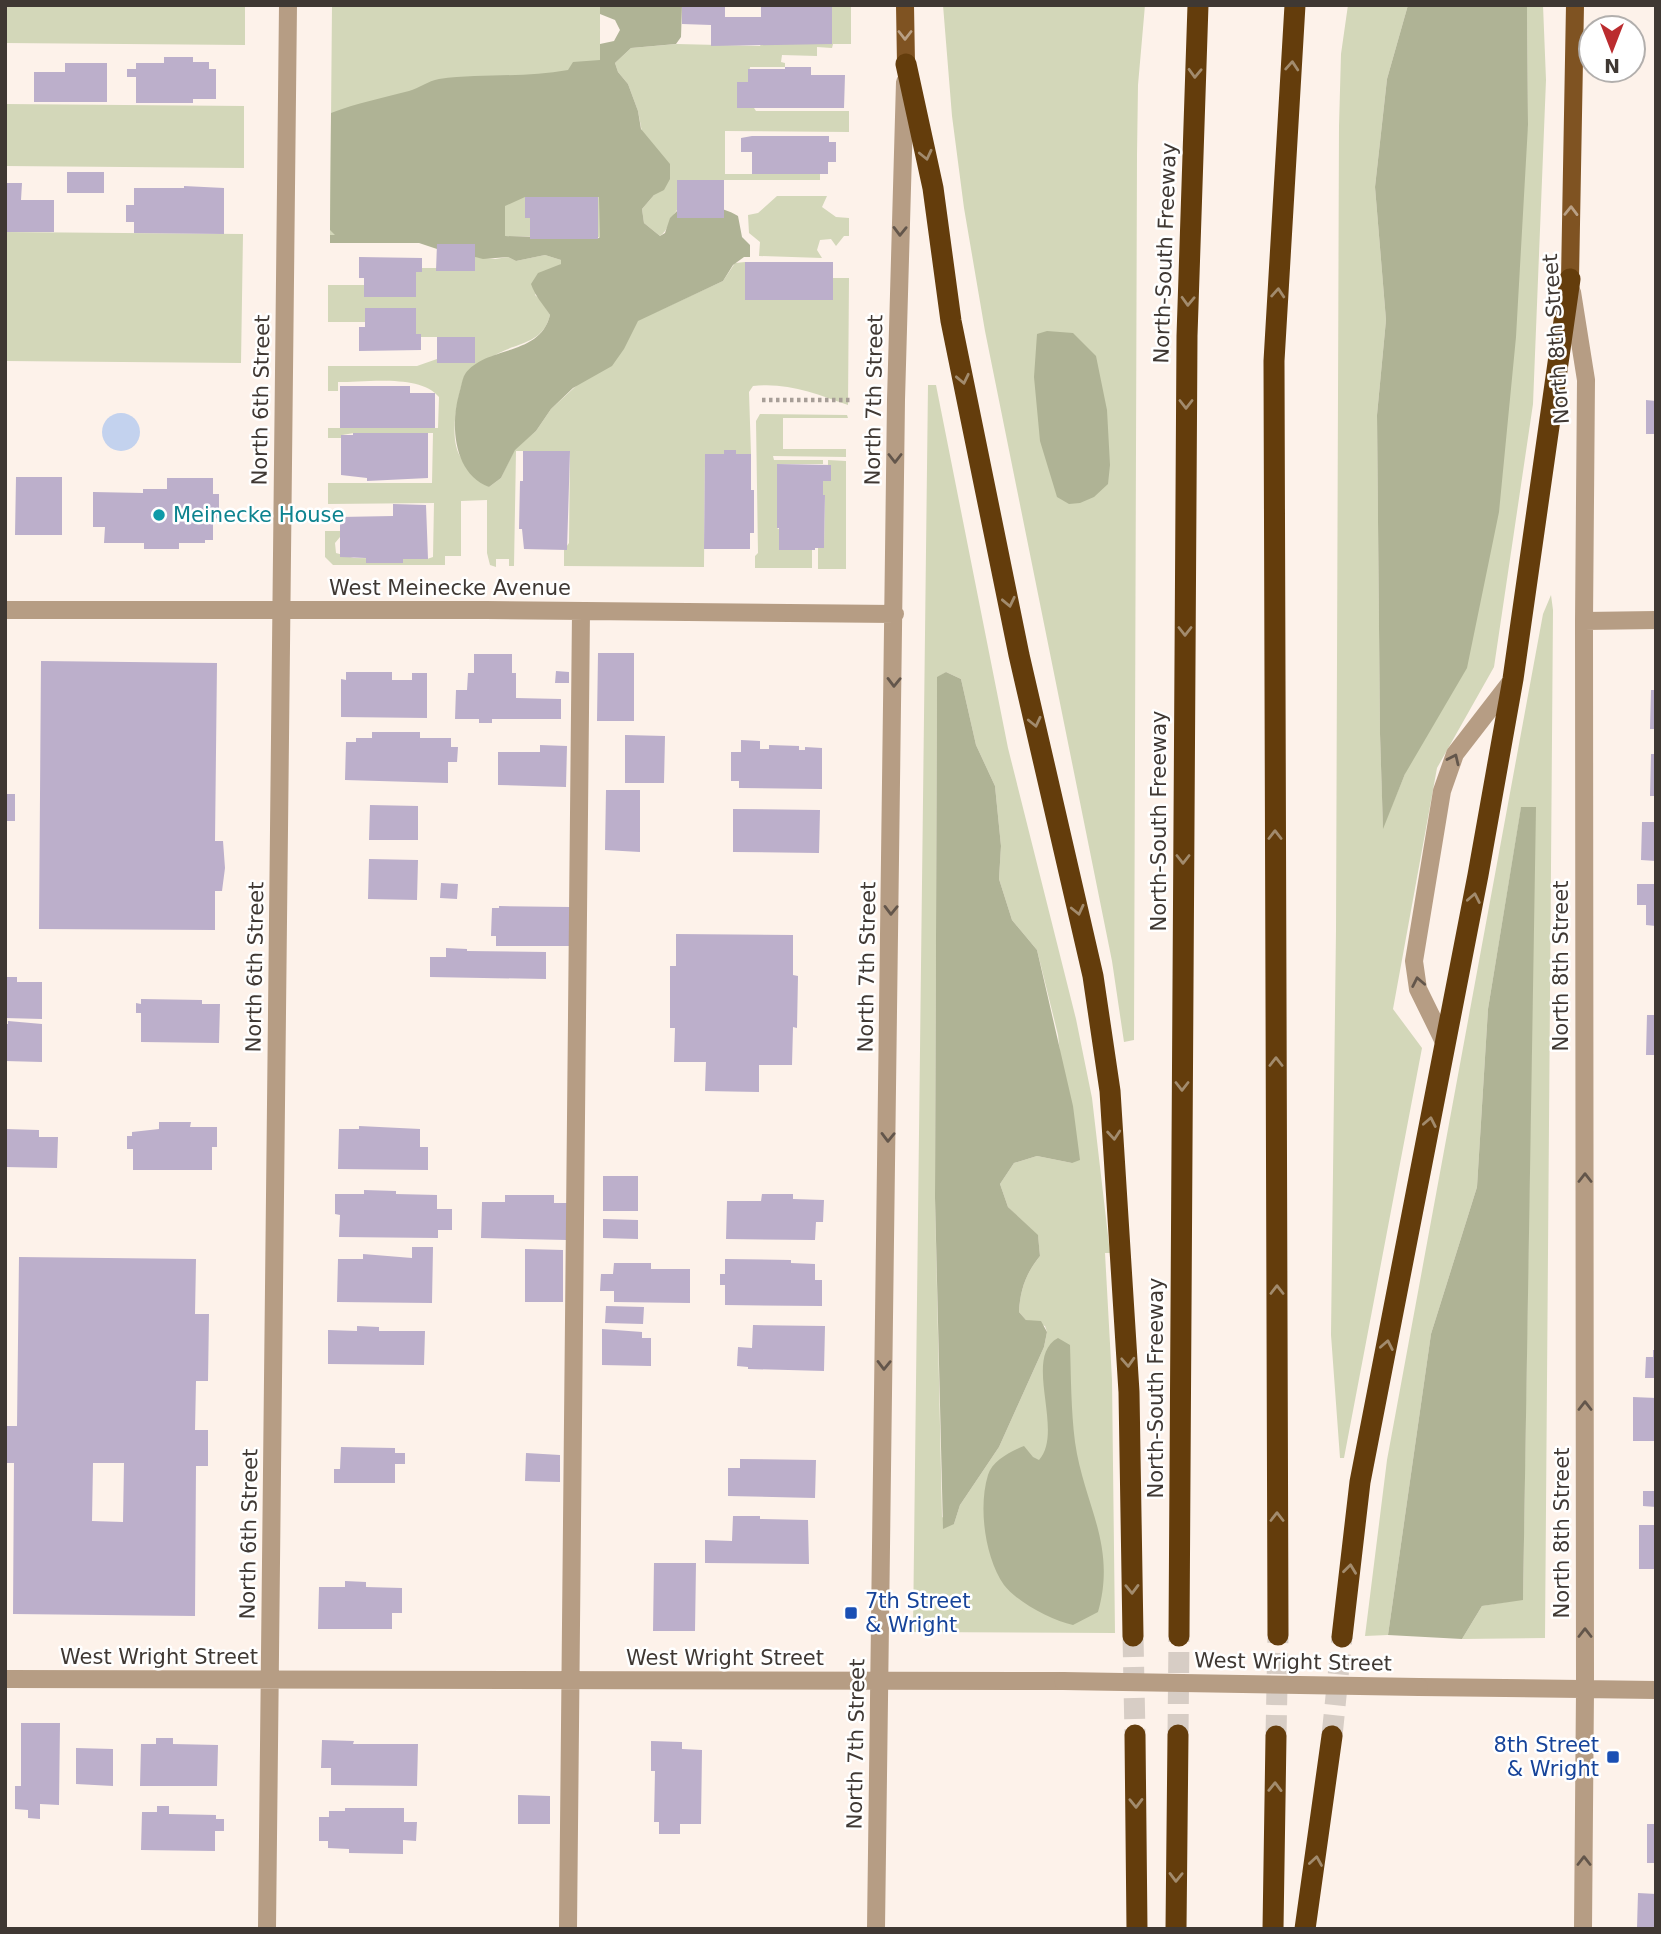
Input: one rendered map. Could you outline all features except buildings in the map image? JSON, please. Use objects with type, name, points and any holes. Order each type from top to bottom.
[{"type":"highway","name":"North-South Freeway","points":[[1179,1636],[1186,335],[1198,5]]},
{"type":"highway","points":[[1278,1635],[1274,361],[1296,5]]},
{"type":"highway","points":[[905,64],[933,188],[951,321],[1019,655],[1093,976],[1110,1091],[1129,1392],[1133,1636]]},
{"type":"highway","points":[[1342,1637],[1360,1482],[1446,1044],[1513,679],[1570,279]]},
{"type":"highway","points":[[1135,1735],[1137,1929]]},
{"type":"highway","points":[[1176,1929],[1178,1735]]},
{"type":"highway","points":[[1273,1929],[1276,1736]]},
{"type":"highway","points":[[1305,1929],[1332,1736]]},
{"type":"main road","name":"North 7th Street","points":[[905,5],[905,64]]},
{"type":"main road","name":"North 8th Street","points":[[1570,279],[1575,5]]},
{"type":"street","name":"North 6th Street","points":[[267,1929],[288,5]]},
{"type":"street","name":"North 7th Street","points":[[876,1929],[896,400],[905,64]]},
{"type":"street","name":"North 8th Street","points":[[1570,279],[1586,380],[1583,1929]]},
{"type":"street","name":"West Meinecke Avenue","points":[[5,610],[895,614]]},
{"type":"street","points":[[568,1929],[581,611]]},
{"type":"street","points":[[1584,621],[1656,620]]},
{"type":"street","points":[[1446,1044],[1418,989],[1414,961],[1442,791],[1455,754],[1513,679]]},
{"type":"street","name":"West Wright Street","points":[[5,1679],[1063,1681],[1656,1690]]},
{"type":"path","points":[[762,400],[852,400]]},
{"type":"green space","points":[[5,5],[245,5],[245,45],[5,43]]},
{"type":"green space","points":[[332,5],[600,5],[600,237],[330,235]]},
{"type":"green space","points":[[600,5],[682,5],[681,37],[676,44],[631,48],[615,63],[618,72],[628,84],[638,111],[641,129],[670,164],[670,179],[664,190],[654,195],[642,209],[644,223],[660,236],[665,233],[670,218],[683,205],[718,208],[738,216],[742,237],[750,245],[750,257],[744,257],[733,265],[723,281],[638,321],[612,366],[573,388],[551,409],[536,431],[515,450],[501,478],[489,487],[477,481],[468,471],[458,448],[455,420],[463,378],[474,365],[524,344],[535,338],[544,328],[550,315],[531,284],[538,273],[561,264],[561,260],[545,255],[516,261],[508,257],[483,259],[475,257],[474,244],[437,244],[437,249],[419,243],[330,243],[330,235],[335,235],[330,230],[331,113],[409,91],[439,79],[552,72],[568,70],[573,62],[600,60],[600,44],[614,41],[620,30],[615,20],[600,14]],"holes":[[[525,197],[599,197],[600,237],[597,239],[505,236],[505,206]]]},
{"type":"green space","points":[[793,5],[851,6],[851,44],[833,44],[832,48],[817,47],[817,56],[782,55],[781,62],[785,63],[785,67],[750,67],[748,82],[737,82],[756,111],[849,111],[849,132],[725,131],[725,174],[820,174],[820,180],[678,180],[677,210],[660,236],[644,223],[642,209],[654,195],[638,111],[628,84],[618,72],[615,63],[631,48],[677,44],[832,44],[832,7]]},
{"type":"green space","points":[[943,5],[1145,5],[1138,85],[1137,155],[1134,1040],[1124,1042],[1112,961],[985,331],[952,116]]},
{"type":"green space","points":[[1348,5],[1408,5],[1387,79],[1375,187],[1386,320],[1377,415],[1383,827],[1405,774],[1528,125],[1527,5],[1543,5],[1546,80],[1533,404],[1494,667],[1437,768],[1393,1009],[1422,1048],[1344,1458],[1340,1458],[1331,1335],[1336,930],[1339,126],[1341,54]]},
{"type":"green space","points":[[1408,5],[1527,5],[1528,125],[1516,337],[1499,512],[1467,668],[1405,774],[1383,829],[1377,415],[1386,320],[1375,187],[1387,79]]},
{"type":"green space","points":[[5,104],[244,106],[244,168],[5,166]]},
{"type":"green space","points":[[777,196],[827,196],[822,207],[836,217],[849,218],[849,236],[844,236],[836,246],[831,239],[820,240],[817,250],[822,258],[759,256],[760,242],[749,233],[748,215],[758,213]]},
{"type":"green space","points":[[5,232],[243,234],[241,363],[5,361]]},
{"type":"green space","points":[[545,255],[561,260],[561,264],[535,295],[550,315],[547,324],[530,340],[495,355],[465,374],[459,393],[455,417],[455,441],[458,451],[465,463],[489,487],[501,478],[515,449],[536,431],[551,409],[576,386],[586,312],[656,312],[723,281],[735,263],[745,262],[745,300],[833,300],[833,278],[849,278],[848,405],[790,387],[753,386],[749,392],[751,454],[705,454],[704,567],[564,566],[564,550],[569,543],[570,452],[523,451],[516,451],[514,566],[509,566],[509,559],[496,559],[496,567],[490,565],[487,553],[487,500],[461,501],[461,556],[445,556],[445,565],[333,565],[325,557],[325,531],[340,531],[340,537],[335,543],[336,553],[354,558],[433,557],[434,503],[328,504],[328,483],[432,483],[433,433],[354,433],[342,435],[341,438],[328,438],[328,428],[438,428],[439,397],[420,385],[392,381],[338,382],[338,391],[328,391],[328,366],[417,366],[437,359],[437,363],[474,363],[475,337],[421,337],[421,334],[416,334],[416,308],[365,322],[328,322],[328,285],[364,285],[365,297],[416,297],[416,272],[422,272],[422,268],[436,268],[475,257],[508,257],[516,261]]},
{"type":"green space","points":[[1047,331],[1073,333],[1096,356],[1107,410],[1110,465],[1108,484],[1094,497],[1080,503],[1069,504],[1057,497],[1040,441],[1034,377],[1037,334]]},
{"type":"green space","points":[[928,385],[936,385],[1008,748],[1076,1019],[1092,1098],[1110,1253],[1105,1253],[1112,1380],[1115,1633],[913,1632]],"holes":[[[946,672],[961,679],[976,745],[995,786],[1001,846],[999,879],[1012,920],[1037,950],[1058,1035],[1072,1163],[1037,1156],[1014,1163],[1000,1184],[1008,1207],[1038,1236],[1040,1256],[1025,1282],[1019,1312],[1026,1320],[1045,1326],[1047,1332],[1044,1347],[999,1447],[960,1505],[954,1524],[942,1517],[935,1198],[937,678]]]},
{"type":"green space","points":[[760,414],[847,415],[848,418],[783,418],[783,449],[846,449],[846,457],[773,456],[774,460],[823,460],[823,464],[777,464],[777,528],[812,550],[812,568],[755,568],[755,556],[758,553],[756,421]]},
{"type":"green space","points":[[828,460],[846,461],[846,569],[818,569],[818,548],[824,547],[823,481],[831,480],[831,465],[828,465]]},
{"type":"green space","points":[[1551,595],[1545,1638],[1462,1639],[1482,1606],[1523,1599],[1535,807],[1521,808],[1488,1009],[1477,1187],[1431,1334],[1388,1635],[1365,1636],[1387,1460],[1543,614]]},
{"type":"green space","points":[[946,672],[961,679],[976,745],[995,786],[1001,846],[999,879],[1012,920],[1037,950],[1073,1106],[1080,1160],[1072,1163],[1037,1156],[1014,1163],[1000,1184],[1008,1207],[1038,1235],[1040,1256],[1025,1282],[1019,1312],[1026,1320],[1041,1321],[1047,1332],[1044,1347],[999,1447],[960,1505],[954,1524],[943,1529],[935,1198],[937,677]]},
{"type":"green space","points":[[1521,807],[1536,807],[1523,1600],[1482,1606],[1462,1639],[1388,1635],[1431,1334],[1477,1187],[1488,1009]]},
{"type":"green space","points":[[1058,1338],[1070,1345],[1075,1442],[1097,1526],[1104,1566],[1098,1612],[1073,1625],[1036,1610],[1017,1598],[1004,1585],[992,1561],[984,1517],[985,1488],[993,1465],[1024,1446],[1039,1460],[1046,1447],[1048,1431],[1044,1361],[1048,1348]]},
{"type":"water","points":[[121,413],[135,418],[140,432],[135,446],[121,451],[107,446],[102,432],[107,418]]},
{"type":"tunnel","points":[[1276,1736],[1278,1635]]},
{"type":"tunnel","points":[[1133,1636],[1135,1735]]},
{"type":"tunnel","points":[[1178,1735],[1179,1636]]},
{"type":"tunnel","points":[[1332,1736],[1342,1637]]},
{"type":"place","name":"Meinecke House","points":[[159,515]]},
{"type":"place","name":"7th Street & Wright","points":[[851,1613]]},
{"type":"place","name":"8th Street & Wright","points":[[1613,1757]]}]
